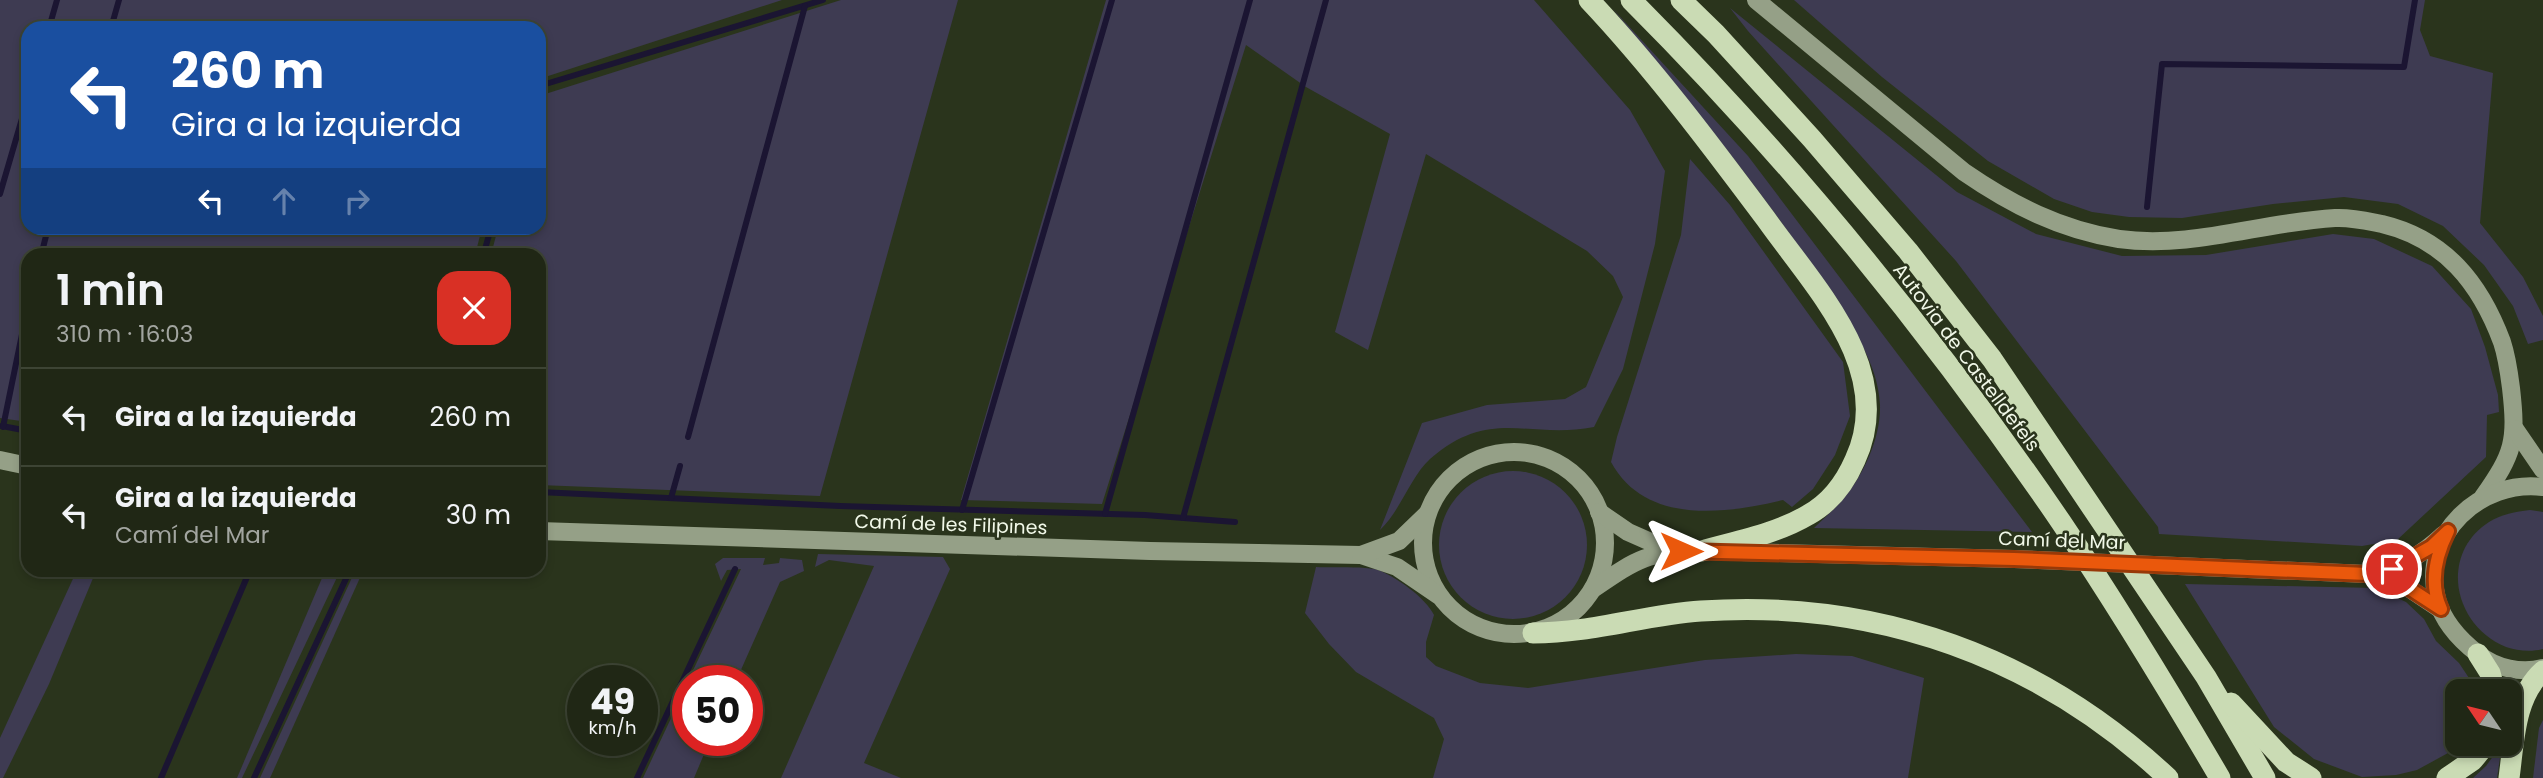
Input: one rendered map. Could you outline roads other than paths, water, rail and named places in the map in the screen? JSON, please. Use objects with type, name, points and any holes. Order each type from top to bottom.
[{"type":"highway","points":[[1589,0],[1658,77],[1833,312],[1857,358],[1865,383],[1867,403],[1863,440],[1849,473],[1836,492],[1808,515],[1787,525],[1702,551]]},
{"type":"highway","name":"Autovia de Castelldefels","points":[[1631,0],[1687,56],[1782,162],[1879,277],[1964,385],[2060,522],[2150,659],[2220,778]]},
{"type":"highway","name":"Autovia de Castelldefels","points":[[1681,0],[1716,34],[1812,139],[1908,251],[1992,359],[2206,677],[2264,778]]},
{"type":"highway","points":[[1533,632],[1589,630],[1664,616],[1743,609],[1832,615],[1889,626],[1958,646],[2012,668],[2091,715],[2168,778]]},
{"type":"highway","points":[[2478,654],[2492,679]]},
{"type":"highway","points":[[2509,778],[2521,705],[2543,669]]},
{"type":"highway","points":[[2206,677],[2274,750],[2311,778]]},
{"type":"highway","points":[[2447,778],[2476,756]]},
{"type":"main road","points":[[1756,0],[1964,172],[1992,191],[2046,219],[2093,234],[2155,241],[2207,238],[2312,220],[2357,219],[2398,228],[2436,247],[2453,261],[2479,293],[2494,320],[2507,356],[2515,429],[2513,441],[2502,470],[2483,497]]},
{"type":"main road","points":[[2515,429],[2543,470]]},
{"type":"main road","points":[[1361,555],[1397,567],[1438,595],[1458,616],[1474,625],[1500,633],[1533,632],[1556,624],[1579,607],[1593,589],[1605,559],[1605,529],[1587,489],[1566,469],[1538,456],[1507,453],[1474,461],[1459,471],[1440,491],[1427,514],[1423,531],[1422,552],[1438,595]]},
{"type":"main road","points":[[0,460],[21,464]]},
{"type":"main road","points":[[2483,497],[2516,487],[2543,487]]},
{"type":"main road","name":"Camí del Mar","points":[[2367,574],[2392,569],[2431,547],[2463,511],[2483,497]]},
{"type":"main road","name":"Camí del Mar","points":[[1599,512],[1628,532],[1671,551]]},
{"type":"main road","points":[[1361,555],[1399,541],[1427,514]]},
{"type":"main road","name":"Camí de les Filipines","points":[[546,531],[1150,551],[1361,555]]},
{"type":"main road","points":[[2448,531],[2441,545],[2435,592],[2454,632],[2486,660],[2523,671],[2543,669]]},
{"type":"main road","name":"Camí del Mar","points":[[1593,589],[1640,559],[1671,551],[1702,551],[2014,559],[2367,574],[2401,583],[2441,609]]},
{"type":"waterway","points":[[51,21],[57,0]]},
{"type":"waterway","points":[[113,21],[119,0]]},
{"type":"waterway","points":[[546,84],[823,0]]},
{"type":"waterway","points":[[962,510],[1112,0]]},
{"type":"waterway","points":[[1105,514],[1250,0]]},
{"type":"waterway","points":[[1183,518],[1326,0]]},
{"type":"waterway","points":[[2147,207],[2162,64],[2404,67],[2415,0]]},
{"type":"waterway","points":[[688,437],[805,6]]},
{"type":"waterway","points":[[0,194],[21,122]]},
{"type":"waterway","points":[[43,248],[46,235]]},
{"type":"waterway","points":[[485,248],[489,235]]},
{"type":"waterway","points":[[3,427],[21,339]]},
{"type":"waterway","points":[[2,426],[21,430]]},
{"type":"waterway","points":[[671,498],[680,466]]},
{"type":"waterway","points":[[546,492],[840,506],[1145,515],[1235,522]]},
{"type":"waterway","points":[[637,778],[735,569]]},
{"type":"waterway","points":[[161,778],[247,577]]},
{"type":"waterway","points":[[254,778],[347,577]]}]
